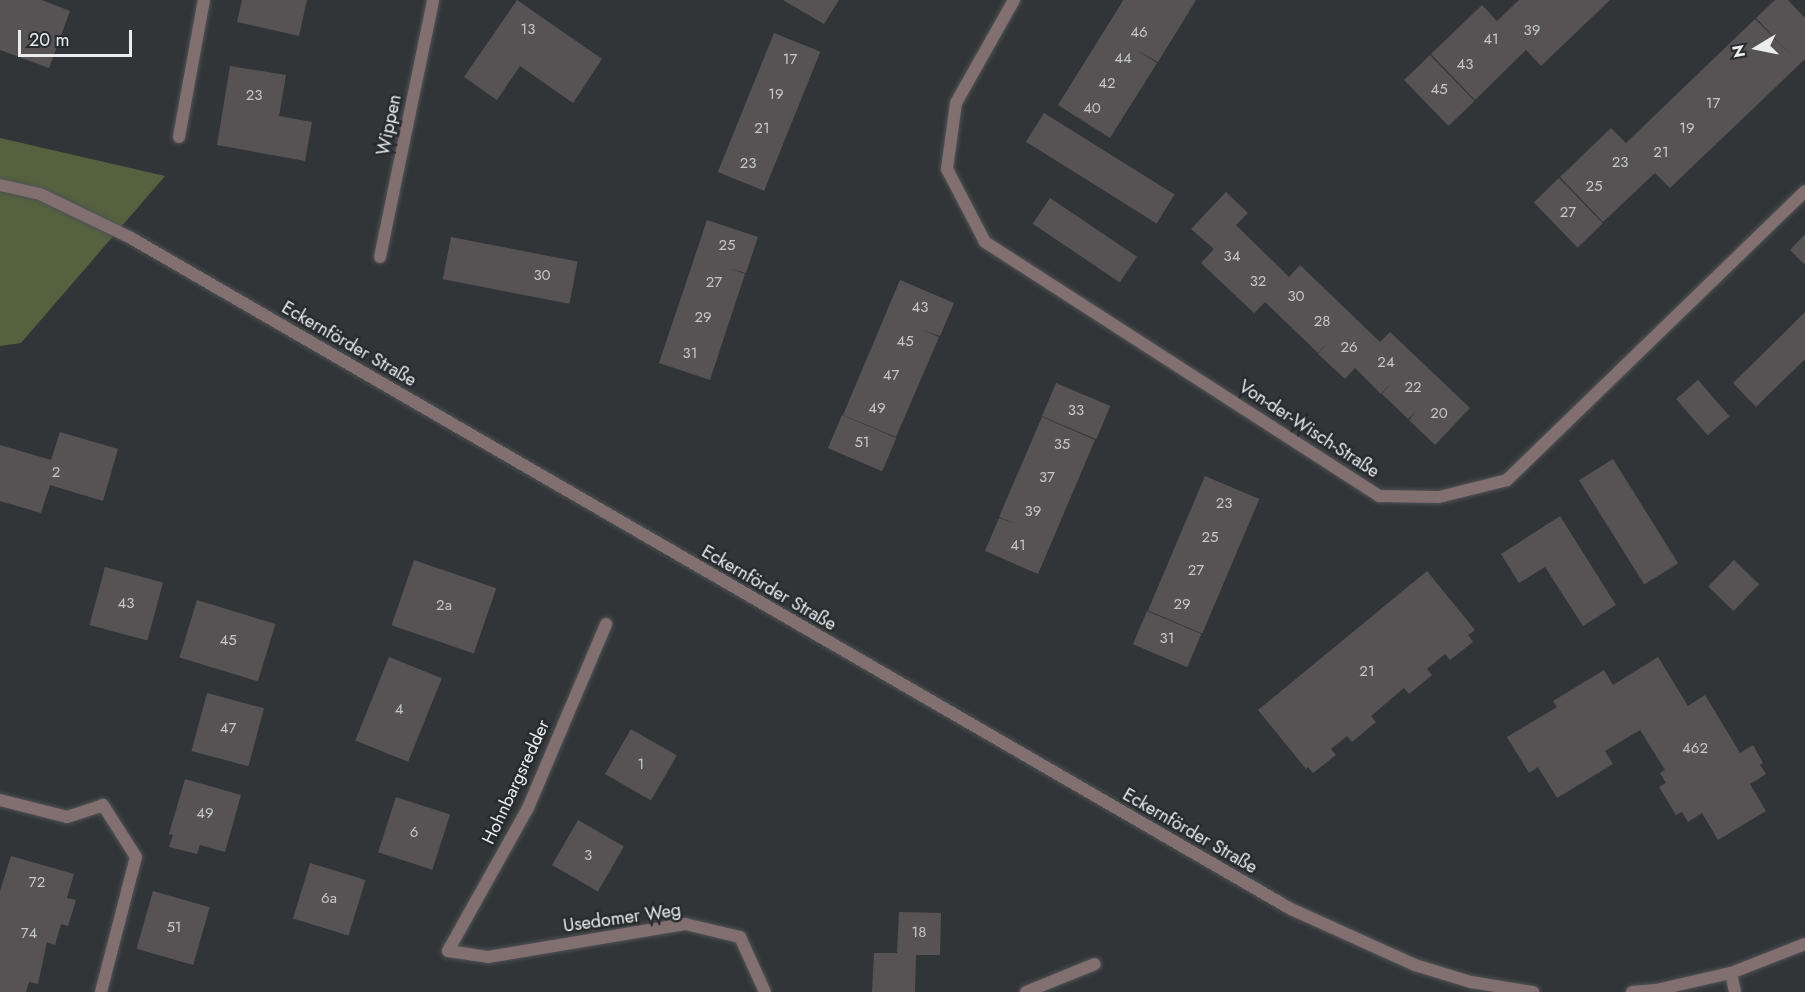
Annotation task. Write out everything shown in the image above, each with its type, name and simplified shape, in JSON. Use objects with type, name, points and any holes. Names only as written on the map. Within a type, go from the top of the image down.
[{"type":"street","points":[[179,137],[204,0]]},
{"type":"street","name":"Wippen","points":[[380,257],[433,0]]},
{"type":"street","name":"Von-der-Wisch-Straße","points":[[1014,0],[956,103],[947,169],[985,242],[1379,496],[1439,497],[1507,480],[1805,191]]},
{"type":"street","name":"Eckernförder Straße","points":[[0,185],[40,194],[131,238],[1291,909],[1415,965],[1471,982],[1533,992]]},
{"type":"street","name":"Hohnbargsredder","points":[[448,951],[528,808],[606,624]]},
{"type":"street","points":[[0,800],[67,817],[103,805],[136,857],[101,992]]},
{"type":"street","name":"Usedomer Weg","points":[[448,951],[488,957],[685,924],[740,937],[765,992]]},
{"type":"street","points":[[1632,992],[1656,990],[1731,973],[1805,944]]},
{"type":"street","points":[[1026,992],[1095,964]]},
{"type":"street","points":[[1731,973],[1735,992]]},
{"type":"green space","points":[[0,138],[165,176],[21,343],[0,346]]},
{"type":"building","points":[[0,0],[42,0],[70,11],[49,68],[0,50]]},
{"type":"building","points":[[242,0],[307,0],[299,36],[237,22]]},
{"type":"building","points":[[517,0],[602,59],[573,103],[520,66],[497,100],[464,77]]},
{"type":"building","points":[[783,0],[839,0],[824,24]]},
{"type":"building","points":[[1123,0],[1196,0],[1158,62],[1138,51],[1157,63],[1110,138],[1058,105]]},
{"type":"building","points":[[1519,0],[1610,0],[1541,66],[1526,50],[1475,100],[1431,54],[1482,5],[1497,21]]},
{"type":"building","points":[[1775,0],[1788,0],[1805,18],[1805,59],[1670,188],[1655,173],[1603,222],[1560,177],[1611,128],[1626,143],[1755,19],[1790,54],[1756,18]]},
{"type":"building","points":[[774,33],[820,52],[764,191],[718,172]]},
{"type":"building","points":[[1430,55],[1474,101],[1449,126],[1404,80]]},
{"type":"building","points":[[230,66],[286,75],[279,116],[312,122],[305,161],[217,145]]},
{"type":"building","points":[[1044,113],[1175,195],[1157,223],[1026,142]]},
{"type":"building","points":[[1559,178],[1603,223],[1578,248],[1534,202]]},
{"type":"building","points":[[1226,192],[1248,213],[1236,225],[1289,277],[1300,265],[1380,342],[1390,332],[1470,408],[1435,445],[1409,420],[1416,411],[1408,419],[1382,394],[1394,380],[1381,394],[1355,368],[1345,379],[1318,354],[1330,340],[1318,353],[1265,302],[1254,313],[1201,263],[1214,249],[1191,229]]},
{"type":"building","points":[[1050,198],[1137,257],[1120,282],[1033,224]]},
{"type":"building","points":[[707,220],[758,237],[746,273],[731,269],[745,274],[710,380],[659,363]]},
{"type":"building","points":[[1805,234],[1805,265],[1790,250]]},
{"type":"building","points":[[451,237],[578,262],[569,304],[443,279]]},
{"type":"building","points":[[900,280],[954,303],[940,336],[922,330],[939,337],[896,437],[843,415]]},
{"type":"building","points":[[1805,312],[1805,359],[1756,407],[1733,383]]},
{"type":"building","points":[[1698,380],[1729,416],[1708,435],[1676,399]]},
{"type":"building","points":[[1056,383],[1110,406],[1096,439],[1042,416]]},
{"type":"building","points":[[842,415],[896,438],[882,471],[828,448]]},
{"type":"building","points":[[1042,417],[1095,440],[1038,574],[985,551],[999,518],[1016,524],[999,517]]},
{"type":"building","points":[[60,432],[118,449],[103,501],[50,485],[41,513],[0,501],[0,445],[51,460]]},
{"type":"building","points":[[1613,459],[1678,563],[1644,585],[1579,480]]},
{"type":"building","points":[[1205,476],[1259,499],[1202,633],[1148,610]]},
{"type":"building","points":[[1560,516],[1616,605],[1583,626],[1545,567],[1519,583],[1501,554]]},
{"type":"building","points":[[414,560],[496,588],[474,654],[392,625]]},
{"type":"building","points":[[1734,560],[1759,584],[1733,611],[1708,587]]},
{"type":"building","points":[[105,567],[163,583],[147,640],[89,625]]},
{"type":"building","points":[[1427,571],[1475,630],[1468,635],[1473,642],[1450,660],[1445,654],[1427,669],[1432,675],[1409,694],[1404,688],[1371,716],[1376,722],[1352,742],[1347,736],[1331,749],[1336,755],[1313,773],[1308,767],[1306,769],[1258,710]]},
{"type":"building","points":[[197,600],[275,624],[258,681],[179,657]]},
{"type":"building","points":[[1147,611],[1201,634],[1187,667],[1133,644]]},
{"type":"building","points":[[389,657],[442,678],[408,762],[355,740]]},
{"type":"building","points":[[1658,657],[1688,706],[1705,695],[1740,753],[1753,745],[1763,763],[1760,765],[1766,774],[1750,784],[1766,811],[1718,840],[1702,813],[1688,822],[1682,812],[1676,815],[1659,787],[1666,783],[1660,773],[1665,770],[1640,730],[1605,751],[1613,764],[1557,798],[1538,767],[1529,773],[1507,737],[1557,707],[1553,701],[1604,670],[1613,685]]},
{"type":"building","points":[[207,693],[264,708],[248,766],[191,751]]},
{"type":"building","points":[[631,729],[677,756],[651,801],[605,774]]},
{"type":"building","points":[[185,779],[241,795],[225,852],[200,845],[197,854],[169,847],[173,835],[169,834]]},
{"type":"building","points":[[396,797],[450,815],[432,870],[378,852]]},
{"type":"building","points":[[578,820],[624,846],[598,892],[552,865]]},
{"type":"building","points":[[11,856],[74,874],[67,898],[76,900],[68,926],[61,924],[55,945],[47,942],[38,984],[29,982],[26,992],[0,992],[0,891]]},
{"type":"building","points":[[310,863],[365,880],[349,935],[293,918]]},
{"type":"building","points":[[153,891],[210,907],[193,965],[136,949]]},
{"type":"building","points":[[899,912],[941,913],[940,955],[916,955],[915,992],[872,992],[874,953],[897,953]]}]
